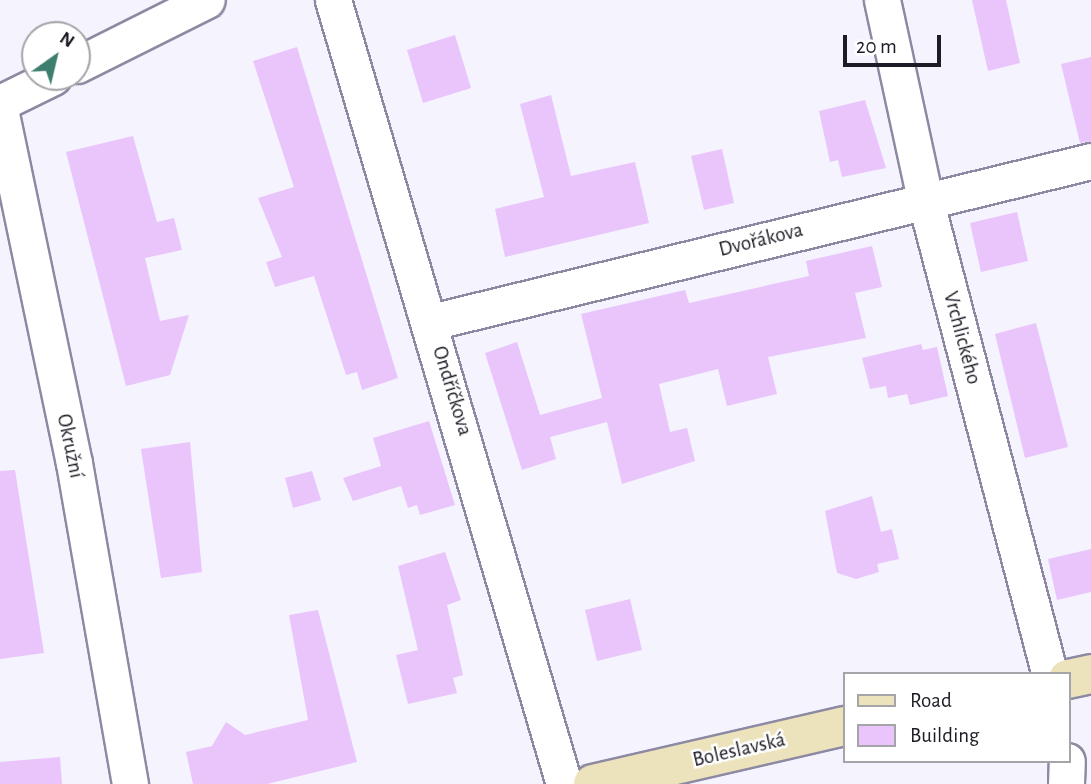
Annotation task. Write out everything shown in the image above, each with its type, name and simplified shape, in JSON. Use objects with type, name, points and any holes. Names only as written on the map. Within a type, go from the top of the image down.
[{"type":"main road","points":[[1070,679],[1091,674]]},
{"type":"main road","name":"Boleslavská","points":[[593,784],[842,726]]},
{"type":"street","points":[[91,58],[206,0]]},
{"type":"street","name":"Ondříčkova","points":[[333,0],[431,322],[564,784]]},
{"type":"street","name":"Vrchlického","points":[[882,0],[925,199],[1049,672]]},
{"type":"street","points":[[0,103],[24,91]]},
{"type":"street","name":"Okružní","points":[[0,109],[74,463],[130,784]]},
{"type":"street","name":"Dvořákova","points":[[431,322],[925,199],[1091,161]]},
{"type":"street","points":[[1066,784],[1067,763]]},
{"type":"building","points":[[972,0],[1006,0],[1020,63],[988,71]]},
{"type":"building","points":[[455,35],[471,88],[423,103],[407,50]]},
{"type":"building","points":[[297,47],[398,378],[362,390],[357,372],[346,375],[314,276],[275,287],[266,262],[282,257],[258,198],[294,187],[253,61]]},
{"type":"building","points":[[1091,57],[1091,141],[1080,143],[1061,64]]},
{"type":"building","points":[[551,95],[571,176],[635,162],[649,223],[505,257],[495,209],[544,197],[520,104]]},
{"type":"building","points":[[865,100],[886,168],[842,177],[838,160],[830,162],[819,111]]},
{"type":"building","points":[[133,136],[157,222],[174,218],[182,250],[145,258],[160,321],[189,315],[170,375],[126,386],[66,152]]},
{"type":"building","points":[[722,149],[734,203],[704,210],[691,156]]},
{"type":"building","points":[[1017,212],[1028,261],[981,272],[970,223]]},
{"type":"building","points":[[872,246],[882,287],[855,293],[866,338],[768,357],[777,394],[727,406],[718,369],[659,384],[670,432],[687,428],[695,461],[622,484],[607,422],[550,437],[556,459],[522,470],[485,353],[517,342],[540,415],[602,398],[581,314],[685,290],[689,303],[809,276],[806,261]]},
{"type":"building","points":[[1036,323],[1068,447],[1025,458],[995,334]]},
{"type":"building","points":[[921,344],[923,350],[937,347],[948,396],[910,405],[907,394],[888,398],[886,386],[870,389],[862,358]]},
{"type":"building","points":[[429,421],[455,505],[420,515],[417,505],[408,508],[401,486],[353,501],[343,478],[381,466],[373,438]]},
{"type":"building","points":[[190,442],[202,572],[161,578],[141,449]]},
{"type":"building","points":[[15,470],[44,653],[0,659],[0,471]]},
{"type":"building","points":[[312,471],[321,500],[293,508],[285,478]]},
{"type":"building","points":[[872,496],[881,532],[892,529],[899,559],[877,564],[879,572],[856,579],[837,573],[825,511]]},
{"type":"building","points":[[1091,549],[1091,592],[1057,600],[1048,559]]},
{"type":"building","points":[[445,552],[461,600],[447,605],[463,675],[453,678],[457,693],[408,704],[396,655],[418,650],[398,566]]},
{"type":"building","points":[[630,599],[642,650],[597,661],[585,610]]},
{"type":"building","points":[[318,610],[357,762],[267,784],[193,784],[186,752],[212,746],[226,722],[245,735],[308,720],[289,615]]},
{"type":"building","points":[[60,757],[62,784],[0,784],[0,762]]}]
